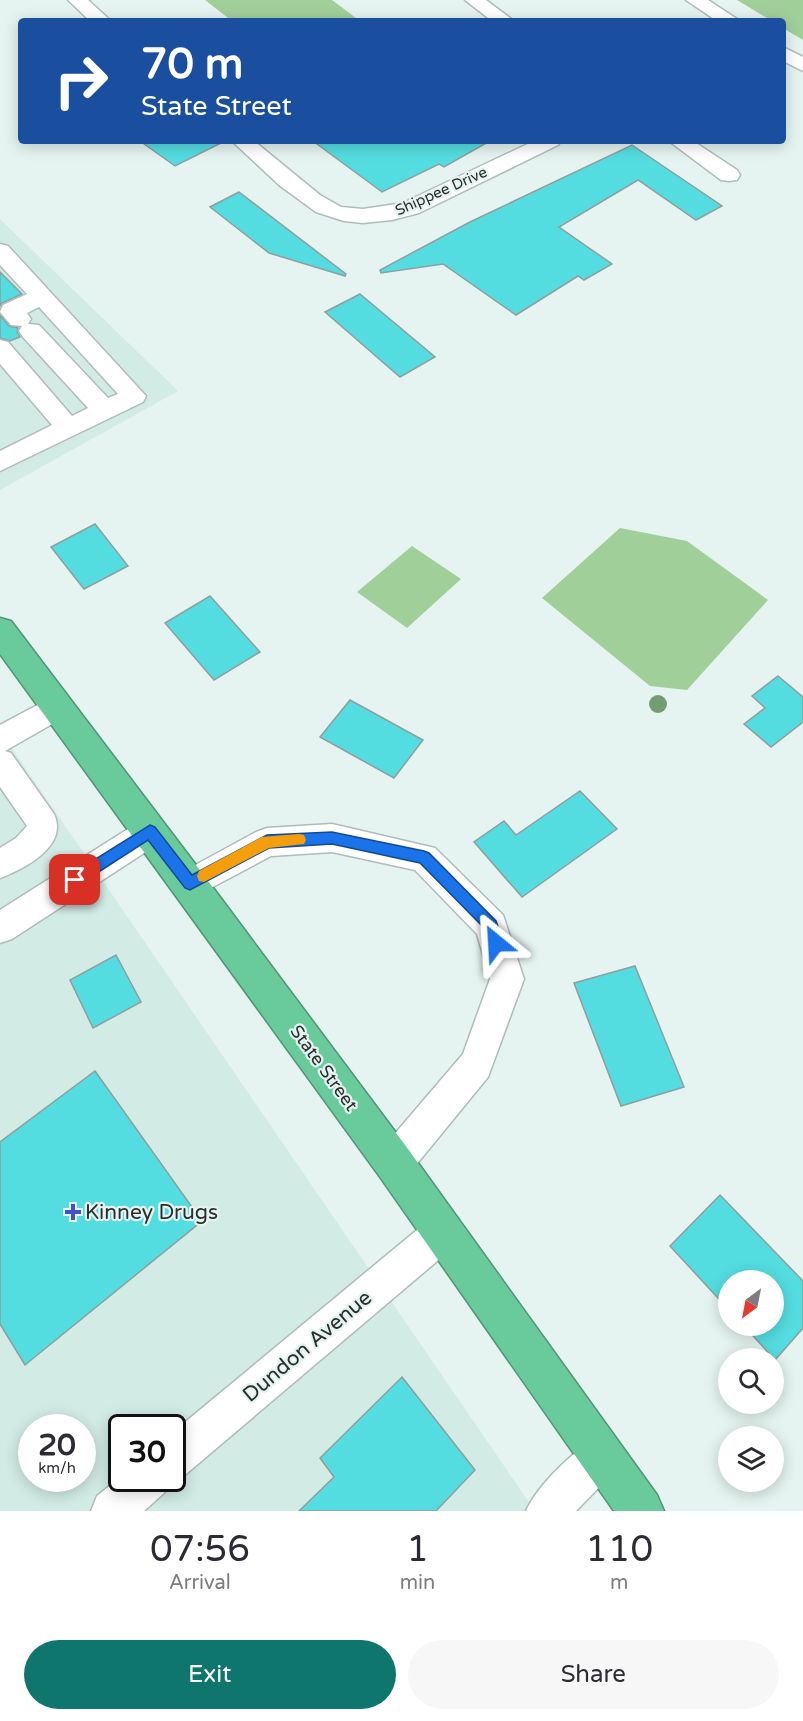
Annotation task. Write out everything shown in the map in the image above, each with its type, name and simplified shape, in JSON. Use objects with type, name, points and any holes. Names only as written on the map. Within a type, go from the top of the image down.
[{"type":"highway","name":"State Street","points":[[0,630],[190,884],[394,1163],[641,1511]]},
{"type":"street","points":[[77,0],[98,18]]},
{"type":"street","points":[[474,0],[500,18]]},
{"type":"street","points":[[695,0],[725,18]]},
{"type":"street","points":[[786,55],[803,65]]},
{"type":"street","name":"Shippee Drive","points":[[246,144],[317,203],[333,212],[358,217],[391,214],[411,208],[545,144]]},
{"type":"street","points":[[683,144],[729,175]]},
{"type":"street","points":[[0,251],[134,396],[0,462]]},
{"type":"street","points":[[41,297],[17,319],[104,410]]},
{"type":"street","points":[[0,348],[68,427]]},
{"type":"street","points":[[0,740],[57,706]]},
{"type":"street","points":[[0,762],[43,824],[43,833],[35,842],[0,864]]},
{"type":"street","points":[[0,928],[150,832]]},
{"type":"street","points":[[190,884],[267,842],[332,838],[424,858],[491,926],[507,979],[476,1065],[394,1163]]},
{"type":"street","name":"Dundon Avenue","points":[[186,1448],[442,1233]]},
{"type":"street","points":[[547,1511],[602,1456]]},
{"type":"street","points":[[112,1511],[135,1492]]},
{"type":"shaded area","points":[[0,219],[178,391],[0,490]]},
{"type":"shaded area","points":[[0,731],[535,1511],[0,1511]]},
{"type":"green space","points":[[205,0],[332,0],[356,18],[228,18]]},
{"type":"green space","points":[[737,0],[803,0],[803,40],[786,30],[786,18],[767,18]]},
{"type":"green space","points":[[620,528],[687,541],[768,600],[687,690],[650,686],[542,598]]},
{"type":"green space","points":[[412,546],[461,579],[407,628],[357,592]]},
{"type":"building","points":[[144,144],[219,144],[175,166]]},
{"type":"building","points":[[317,144],[485,144],[444,167],[439,164],[382,192]]},
{"type":"building","points":[[632,145],[722,206],[696,220],[638,180],[559,227],[612,264],[584,280],[578,276],[516,315],[443,264],[381,273],[380,270],[470,222]]},
{"type":"building","points":[[239,192],[346,274],[345,276],[269,253],[210,207]]},
{"type":"building","points":[[0,272],[22,294],[0,306]]},
{"type":"building","points":[[360,294],[435,357],[400,377],[325,312]]},
{"type":"building","points":[[0,315],[9,326],[18,328],[17,332],[20,337],[10,341],[0,338]]},
{"type":"building","points":[[95,524],[128,566],[84,589],[51,547]]},
{"type":"building","points":[[210,596],[260,652],[214,680],[165,623]]},
{"type":"building","points":[[778,676],[803,697],[803,722],[771,747],[744,724],[765,708],[752,696]]},
{"type":"building","points":[[350,700],[423,740],[394,778],[320,737]]},
{"type":"building","points":[[580,791],[617,829],[522,897],[474,842],[504,821],[516,835]]},
{"type":"building","points":[[116,955],[141,1002],[93,1028],[70,980]]},
{"type":"building","points":[[635,966],[684,1087],[621,1106],[574,983]]},
{"type":"building","points":[[95,1071],[202,1221],[25,1365],[0,1324],[0,1142]]},
{"type":"building","points":[[720,1195],[803,1281],[803,1328],[784,1350],[764,1348],[753,1336],[784,1336],[784,1270],[718,1270],[718,1298],[670,1246]]},
{"type":"building","points":[[402,1377],[475,1470],[436,1511],[299,1511],[334,1477],[320,1458]]},
{"type":"slow traffic","points":[[204,876],[267,842],[299,840]]},
{"type":"place","name":"Kinney Drugs","points":[[73,1212]]},
{"type":"route","points":[[75,880],[150,832],[190,884],[267,842],[332,838],[424,858],[491,926],[496,943]]}]
